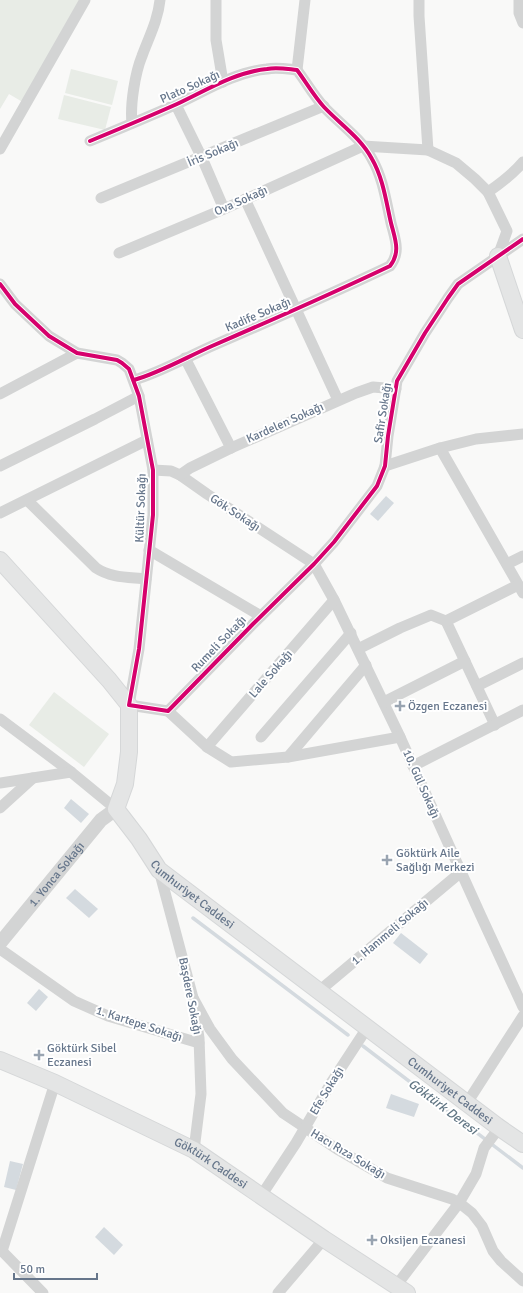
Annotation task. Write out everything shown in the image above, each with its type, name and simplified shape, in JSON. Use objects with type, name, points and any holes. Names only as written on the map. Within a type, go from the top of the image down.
[{"type":"main road","points":[[498,256],[523,330]]},
{"type":"main road","points":[[0,560],[109,680],[129,705],[129,752],[125,784],[116,809]]},
{"type":"main road","name":"Cumhuriyet Caddesi","points":[[116,809],[139,839],[159,870],[467,1103],[495,1132],[523,1144]]},
{"type":"main road","name":"Göktürk Caddesi","points":[[0,1060],[55,1083],[194,1150],[324,1239],[402,1290]]},
{"type":"street","points":[[0,149],[84,0]]},
{"type":"street","points":[[132,123],[132,107],[139,64],[159,12],[160,0]]},
{"type":"street","points":[[216,0],[216,40],[223,82]]},
{"type":"street","points":[[305,0],[297,70],[324,106],[363,146],[428,150],[456,163],[475,179],[488,192],[507,231],[498,256]]},
{"type":"street","points":[[419,0],[418,16],[428,150]]},
{"type":"street","points":[[519,0],[519,12],[523,23]]},
{"type":"street","name":"Plato Sokağı","points":[[90,141],[223,82],[255,71],[267,68],[297,70]]},
{"type":"street","points":[[176,104],[224,209]]},
{"type":"street","name":"İris Sokağı","points":[[101,198],[202,158],[324,106]]},
{"type":"street","name":"Ova Sokağı","points":[[119,253],[224,209],[363,146]]},
{"type":"street","name":"Kadife Sokağı","points":[[134,380],[296,310],[390,266],[395,260],[397,254],[381,178],[371,157],[363,146]]},
{"type":"street","points":[[488,192],[507,179],[523,162]]},
{"type":"street","points":[[245,199],[338,400]]},
{"type":"street","name":"Safir Sokağı","points":[[314,564],[334,542],[378,486],[385,466],[388,436],[398,381],[425,333],[458,284],[523,239]]},
{"type":"street","points":[[0,284],[15,304],[49,336],[77,353]]},
{"type":"street","points":[[0,394],[77,353]]},
{"type":"street","name":"Kültür Sokağı","points":[[77,353],[117,360],[129,369],[139,396],[153,470],[153,515],[139,649],[129,705]]},
{"type":"street","points":[[185,358],[231,448]]},
{"type":"street","name":"Kardelen Sokağı","points":[[180,475],[190,468],[231,448],[338,400],[373,387],[396,390]]},
{"type":"street","points":[[0,466],[139,396]]},
{"type":"street","points":[[385,466],[440,448],[476,439],[523,434]]},
{"type":"street","points":[[0,513],[147,440]]},
{"type":"street","points":[[358,649],[430,615],[446,621],[521,589],[440,448]]},
{"type":"street","name":"Gök Sokağı","points":[[153,470],[171,472],[180,475],[314,564]]},
{"type":"street","points":[[27,500],[96,568],[102,572],[110,575],[146,579]]},
{"type":"street","points":[[149,550],[261,616]]},
{"type":"street","points":[[507,564],[523,556]]},
{"type":"street","name":"10. Gül Sokağı","points":[[314,564],[351,633],[384,702],[523,1007]]},
{"type":"street","name":"Rumeli Sokağı","points":[[168,710],[314,564]]},
{"type":"street","name":"Lale Sokağı","points":[[207,748],[334,600]]},
{"type":"street","points":[[446,621],[495,725]]},
{"type":"street","points":[[261,737],[351,633]]},
{"type":"street","points":[[384,702],[465,661]]},
{"type":"street","points":[[477,686],[523,663]]},
{"type":"street","points":[[288,757],[366,665]]},
{"type":"street","points":[[129,705],[168,710],[207,748],[231,762],[288,757],[400,737]]},
{"type":"street","points":[[413,766],[523,710]]},
{"type":"street","points":[[0,719],[71,772],[116,809]]},
{"type":"street","points":[[0,783],[71,772]]},
{"type":"street","points":[[0,808],[33,778]]},
{"type":"street","name":"1. Yonca Sokağı","points":[[0,944],[101,820],[116,809]]},
{"type":"street","name":"Başdere Sokağı","points":[[159,870],[193,998],[199,1043],[200,1094],[194,1150]]},
{"type":"street","name":"1. Hanımeli Sokağı","points":[[319,992],[461,872]]},
{"type":"street","name":"1. Kartepe Sokağı","points":[[0,949],[74,1001],[108,1016],[199,1043]]},
{"type":"street","name":"Hacı Rıza Sokağı","points":[[193,998],[210,1029],[232,1060],[283,1113],[336,1149],[387,1178],[452,1199],[459,1203],[472,1214],[482,1226],[493,1251],[501,1261],[523,1281]]},
{"type":"street","points":[[467,1103],[523,1016]]},
{"type":"street","name":"Efe Sokağı","points":[[261,1196],[367,1028]]},
{"type":"street","points":[[43,1293],[1,1252],[55,1083]]},
{"type":"street","points":[[402,1290],[459,1203],[476,1174],[484,1148],[495,1132]]},
{"type":"street","points":[[278,1293],[324,1239]]},
{"type":"shaded area","points":[[0,0],[88,0],[26,104],[9,94],[0,109]]},
{"type":"shaded area","points":[[71,69],[118,81],[112,105],[65,93]]},
{"type":"shaded area","points":[[64,95],[111,107],[105,130],[58,119]]},
{"type":"shaded area","points":[[386,496],[394,503],[378,521],[370,514]]},
{"type":"shaded area","points":[[54,692],[109,734],[84,767],[29,725]]},
{"type":"shaded area","points":[[71,799],[89,814],[81,823],[64,808]]},
{"type":"shaded area","points":[[75,889],[98,909],[89,918],[66,898]]},
{"type":"shaded area","points":[[401,933],[428,954],[420,964],[393,943]]},
{"type":"shaded area","points":[[39,989],[48,997],[36,1011],[27,1003]]},
{"type":"shaded area","points":[[391,1094],[419,1104],[414,1117],[386,1108]]},
{"type":"shaded area","points":[[10,1161],[23,1164],[16,1190],[4,1187]]},
{"type":"shaded area","points":[[104,1227],[123,1245],[114,1255],[95,1237]]},
{"type":"waterway","name":"Göktürk Deresi","points":[[193,918],[348,1035]]},
{"type":"waterway","name":"Göktürk Deresi","points":[[363,1046],[523,1168]]},
{"type":"cycle path","points":[[90,141],[243,74],[271,68],[297,70],[320,103],[362,144],[376,166],[382,182],[396,245],[395,256],[390,266],[163,369],[134,380]]},
{"type":"cycle path","points":[[0,284],[15,304],[49,336],[77,353],[117,360],[129,369],[139,396],[153,470],[153,515],[139,649],[129,705],[168,711],[314,564],[334,542],[377,486],[385,466],[388,436],[397,381],[425,333],[458,284],[523,239]]},
{"type":"place","name":"Özgen Eczanesi","points":[[400,706]]},
{"type":"place","name":"Göktürk Aile Sağlığı Merkezi","points":[[387,860]]},
{"type":"place","name":"Göktürk Sibel Eczanesi","points":[[39,1055]]},
{"type":"place","name":"Oksijen Eczanesi","points":[[372,1240]]}]
